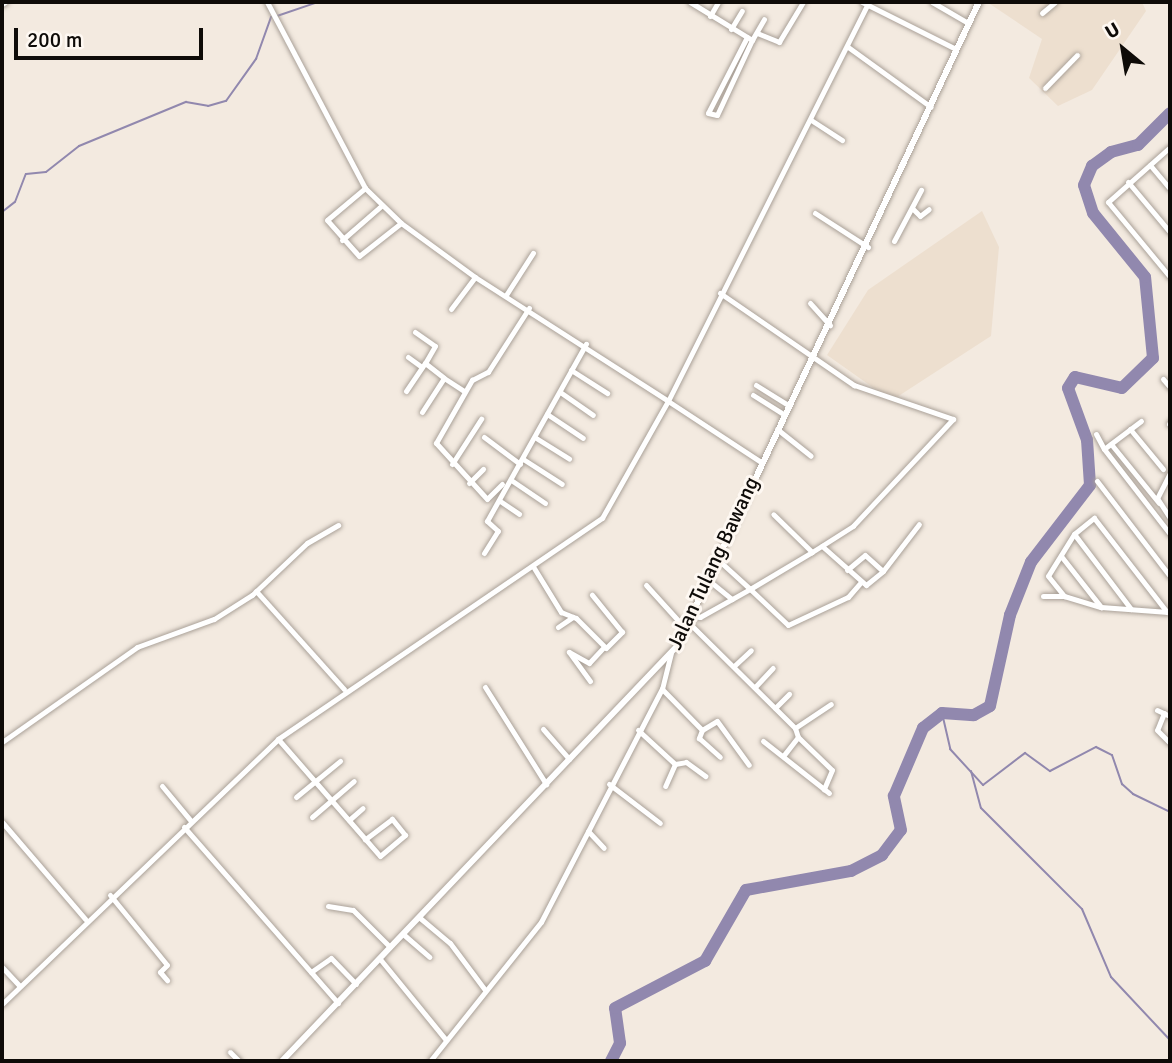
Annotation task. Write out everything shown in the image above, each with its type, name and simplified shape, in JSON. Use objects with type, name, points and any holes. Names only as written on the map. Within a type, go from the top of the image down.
[{"type":"street","points":[[267,2],[274,21],[326,103],[365,188],[381,206],[475,277],[586,344],[761,462]]},
{"type":"street","points":[[690,2],[749,39]]},
{"type":"street","points":[[710,16],[718,2]]},
{"type":"street","points":[[757,33],[779,42],[803,2]]},
{"type":"street","points":[[932,2],[968,23]]},
{"type":"street","name":"Jalan Tulang Bawang","points":[[282,1061],[671,653],[788,405],[868,247],[979,2]]},
{"type":"street","points":[[1042,13],[1055,2]]},
{"type":"street","points":[[2,1004],[85,919],[278,739],[344,689],[534,568],[611,509],[848,47],[866,3],[956,50]]},
{"type":"street","points":[[731,29],[742,11]]},
{"type":"street","points":[[749,39],[717,115],[708,113],[749,39],[757,33],[764,19]]},
{"type":"street","points":[[848,47],[931,107]]},
{"type":"street","points":[[1045,88],[1077,55]]},
{"type":"street","points":[[811,120],[842,140]]},
{"type":"street","points":[[1170,147],[1128,182],[1110,206],[1170,277]]},
{"type":"street","points":[[1150,165],[1170,189]]},
{"type":"street","points":[[1128,182],[1170,232]]},
{"type":"street","points":[[365,188],[327,220],[342,240],[359,256],[401,223]]},
{"type":"street","points":[[894,241],[921,190]]},
{"type":"street","points":[[342,240],[381,206]]},
{"type":"street","points":[[912,208],[920,216],[929,209]]},
{"type":"street","points":[[815,213],[868,247]]},
{"type":"street","points":[[506,295],[533,253]]},
{"type":"street","points":[[452,309],[475,277]]},
{"type":"street","points":[[687,622],[750,589],[822,546],[905,476],[953,419],[884,400],[812,359],[720,293]]},
{"type":"street","points":[[810,303],[830,325]]},
{"type":"street","points":[[502,484],[487,499],[469,483],[436,443],[464,391],[474,377],[488,372],[529,308]]},
{"type":"street","points":[[406,391],[435,346],[415,331]]},
{"type":"street","points":[[484,553],[498,531],[487,521],[536,438],[586,344]]},
{"type":"street","points":[[408,357],[464,391]]},
{"type":"street","points":[[571,370],[607,393]]},
{"type":"street","points":[[422,412],[444,378]]},
{"type":"street","points":[[1163,379],[1170,387]]},
{"type":"street","points":[[757,385],[788,405]]},
{"type":"street","points":[[559,392],[593,415]]},
{"type":"street","points":[[753,395],[784,414]]},
{"type":"street","points":[[547,414],[583,438]]},
{"type":"street","points":[[452,464],[481,419]]},
{"type":"street","points":[[1104,449],[1141,421]]},
{"type":"street","points":[[777,429],[811,456]]},
{"type":"street","points":[[1130,429],[1163,469]]},
{"type":"street","points":[[1096,435],[1170,534]]},
{"type":"street","points":[[484,437],[562,484]]},
{"type":"street","points":[[536,438],[569,459]]},
{"type":"street","points":[[1111,444],[1170,518]]},
{"type":"street","points":[[469,483],[483,468]]},
{"type":"street","points":[[1159,503],[1157,492],[1170,473]]},
{"type":"street","points":[[511,480],[545,503]]},
{"type":"street","points":[[1097,481],[1170,576]]},
{"type":"street","points":[[500,501],[519,514]]},
{"type":"street","points":[[773,514],[812,552]]},
{"type":"street","points":[[1064,596],[1048,576],[1074,534],[1094,518],[1169,612]]},
{"type":"street","points":[[822,546],[861,582],[869,585],[919,524]]},
{"type":"street","points":[[2,742],[137,647],[214,619],[256,591],[307,543],[338,526]]},
{"type":"street","points":[[1074,534],[1131,609]]},
{"type":"street","points":[[847,570],[865,555],[883,570]]},
{"type":"street","points":[[1061,556],[1101,607]]},
{"type":"street","points":[[715,557],[788,625],[848,597],[861,582]]},
{"type":"street","points":[[534,568],[561,612],[573,617],[604,647]]},
{"type":"street","points":[[706,578],[732,599]]},
{"type":"street","points":[[646,585],[734,666],[795,728],[798,737],[832,770],[826,791],[763,741]]},
{"type":"street","points":[[256,591],[344,689]]},
{"type":"street","points":[[583,670],[622,632],[592,595]]},
{"type":"street","points":[[1042,596],[1064,596],[1101,607],[1169,612]]},
{"type":"street","points":[[558,627],[573,617]]},
{"type":"street","points":[[589,663],[572,649],[590,681]]},
{"type":"street","points":[[734,666],[751,650]]},
{"type":"street","points":[[430,1061],[541,922],[609,784],[662,689],[671,653]]},
{"type":"street","points":[[755,687],[773,668]]},
{"type":"street","points":[[485,687],[546,785]]},
{"type":"street","points":[[662,689],[702,730]]},
{"type":"street","points":[[775,708],[789,694]]},
{"type":"street","points":[[795,728],[831,704]]},
{"type":"street","points":[[1164,713],[1157,730],[1170,743]]},
{"type":"street","points":[[720,757],[699,740],[702,730],[717,721],[749,765]]},
{"type":"street","points":[[543,729],[569,759]]},
{"type":"street","points":[[638,730],[675,764]]},
{"type":"street","points":[[782,756],[798,737]]},
{"type":"street","points":[[278,739],[382,857]]},
{"type":"street","points":[[296,797],[340,761]]},
{"type":"street","points":[[675,764],[686,762],[705,776]]},
{"type":"street","points":[[665,786],[675,764]]},
{"type":"street","points":[[312,817],[354,781]]},
{"type":"street","points":[[609,784],[660,823]]},
{"type":"street","points":[[162,786],[191,821]]},
{"type":"street","points":[[349,820],[363,808]]},
{"type":"street","points":[[365,839],[396,821],[405,836],[375,862]]},
{"type":"street","points":[[2,822],[85,919]]},
{"type":"street","points":[[184,827],[338,1003]]},
{"type":"street","points":[[588,831],[604,848]]},
{"type":"street","points":[[110,895],[167,965],[160,972],[167,980]]},
{"type":"street","points":[[328,906],[353,910],[390,947]]},
{"type":"street","points":[[420,918],[450,943],[485,990]]},
{"type":"street","points":[[403,934],[429,957]]},
{"type":"street","points":[[311,972],[331,958],[356,984]]},
{"type":"street","points":[[380,959],[446,1040]]},
{"type":"street","points":[[2,967],[20,986]]},
{"type":"street","points":[[230,1052],[239,1061]]},
{"type":"shaded area","points":[[987,2],[1142,2],[1146,11],[1092,90],[1058,106],[1029,78],[1042,39]]},
{"type":"shaded area","points":[[982,211],[999,247],[991,336],[897,397],[885,396],[827,355],[868,290]]},
{"type":"waterway","points":[[277,16],[318,2]]},
{"type":"waterway","points":[[2,212],[15,202],[26,174],[46,172],[79,146],[186,102],[208,106],[226,101],[256,59],[271,17]]},
{"type":"waterway","points":[[611,1061],[620,1043],[615,1008],[705,961],[746,890],[851,871],[882,855],[901,830],[894,796],[923,728],[942,713],[974,715],[990,706],[1010,615],[1031,562],[1090,485],[1087,440],[1068,388],[1075,377],[1122,388],[1153,358],[1145,277],[1093,213],[1084,185],[1092,166],[1111,152],[1138,145],[1170,113]]},
{"type":"waterway","points":[[942,713],[950,749],[983,785],[1025,753],[1050,771],[1096,747],[1112,755],[1122,784],[1133,794],[1170,812]]},
{"type":"waterway","points":[[971,771],[981,808],[1082,909],[1111,977],[1170,1040]]}]
